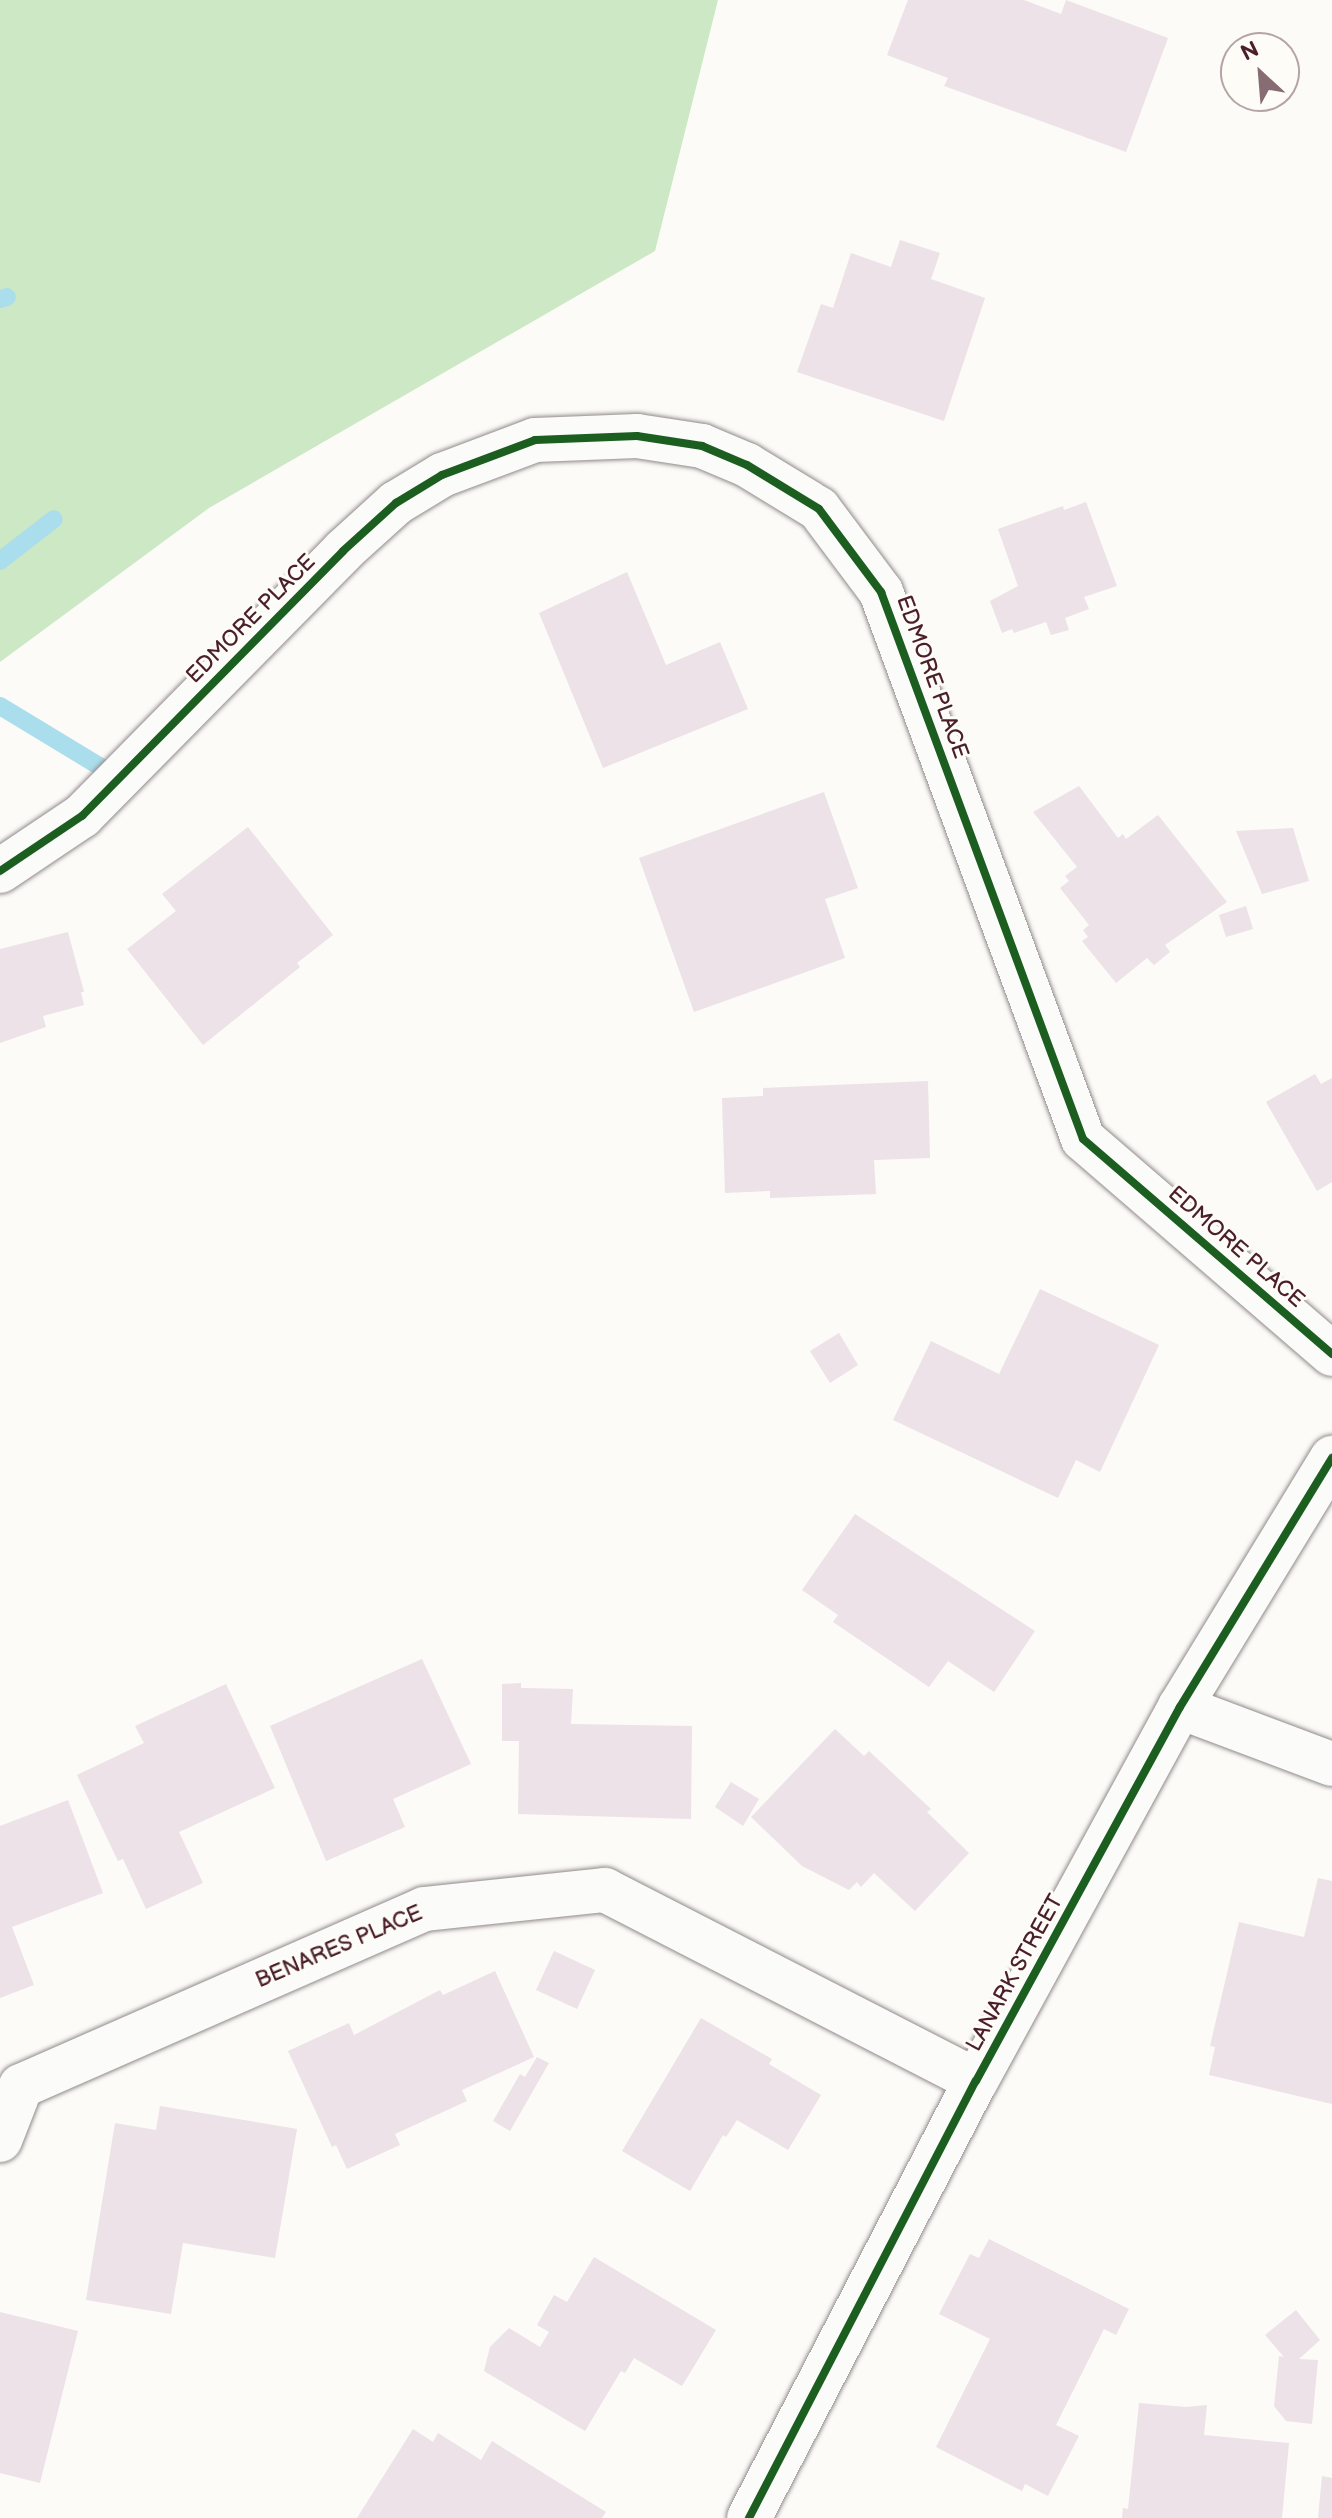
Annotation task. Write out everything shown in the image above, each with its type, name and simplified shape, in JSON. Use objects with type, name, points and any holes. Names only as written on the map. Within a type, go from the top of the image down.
[{"type":"street","name":"EDMORE PLACE","points":[[0,871],[82,816],[343,551],[396,503],[442,475],[535,440],[637,436],[702,446],[747,465],[819,509],[881,592],[1083,1139],[1332,1354]]},
{"type":"street","name":"LANARK STREET","points":[[749,2518],[976,2081],[1180,1707],[1332,1458]]},
{"type":"street","points":[[1180,1707],[1332,1764]]},
{"type":"street","name":"BENARES PLACE","points":[[0,2140],[21,2086],[424,1909],[605,1890],[976,2081]]},
{"type":"green space","points":[[0,0],[718,0],[655,251],[209,508],[0,662]]},
{"type":"building","points":[[908,0],[1024,0],[1061,14],[1066,0],[1168,38],[1126,152],[944,86],[948,78],[887,55]]},
{"type":"building","points":[[900,240],[940,253],[931,279],[985,298],[944,421],[797,372],[821,304],[833,308],[851,253],[891,267]]},
{"type":"building","points":[[1086,502],[1117,586],[1084,597],[1089,609],[1065,618],[1069,630],[1051,635],[1046,622],[1014,633],[1012,629],[1002,633],[990,601],[1018,586],[998,529],[1063,506],[1064,510]]},
{"type":"building","points":[[627,572],[666,665],[720,642],[748,709],[603,768],[539,613]]},
{"type":"building","points":[[1079,786],[1118,838],[1123,834],[1126,839],[1158,815],[1227,902],[1165,945],[1170,952],[1154,965],[1147,958],[1116,983],[1082,941],[1088,937],[1083,930],[1089,925],[1060,888],[1069,881],[1065,876],[1077,867],[1033,812]]},
{"type":"building","points":[[824,792],[858,888],[825,899],[845,958],[694,1012],[639,858]]},
{"type":"building","points":[[248,827],[333,935],[297,963],[300,967],[203,1045],[127,949],[176,911],[162,894]]},
{"type":"building","points":[[1293,828],[1309,881],[1262,894],[1236,831]]},
{"type":"building","points":[[1246,906],[1253,929],[1226,937],[1219,915]]},
{"type":"building","points":[[68,932],[84,992],[81,992],[84,1005],[43,1016],[46,1027],[0,1043],[0,949]]},
{"type":"building","points":[[1315,1074],[1321,1084],[1332,1078],[1332,1182],[1317,1191],[1266,1102]]},
{"type":"building","points":[[928,1081],[930,1158],[874,1160],[876,1194],[770,1198],[770,1191],[725,1193],[722,1098],[763,1096],[763,1088]]},
{"type":"building","points":[[1040,1289],[1159,1345],[1100,1472],[1076,1460],[1058,1498],[893,1420],[931,1341],[999,1374]]},
{"type":"building","points":[[839,1333],[858,1365],[830,1383],[810,1351]]},
{"type":"building","points":[[855,1514],[1035,1631],[994,1692],[948,1661],[929,1687],[833,1622],[838,1615],[802,1590]]},
{"type":"building","points":[[422,1659],[471,1764],[393,1799],[405,1827],[326,1861],[270,1726]]},
{"type":"building","points":[[521,1683],[521,1688],[573,1689],[571,1724],[692,1726],[691,1819],[518,1814],[519,1741],[502,1741],[502,1684]]},
{"type":"building","points":[[226,1684],[275,1788],[179,1832],[203,1883],[146,1909],[123,1859],[118,1861],[77,1775],[144,1743],[135,1726]]},
{"type":"building","points":[[835,1729],[864,1756],[869,1751],[931,1809],[927,1812],[969,1853],[915,1911],[874,1873],[861,1887],[857,1882],[849,1890],[802,1866],[751,1817]]},
{"type":"building","points":[[731,1782],[759,1799],[743,1826],[715,1807]]},
{"type":"building","points":[[68,1800],[103,1893],[12,1927],[34,1985],[0,1998],[0,1826]]},
{"type":"building","points":[[1318,1878],[1332,1881],[1332,2104],[1209,2075],[1215,2047],[1210,2046],[1239,1922],[1304,1937]]},
{"type":"building","points":[[554,1951],[595,1970],[577,2009],[536,1990]]},
{"type":"building","points":[[495,1971],[534,2057],[462,2090],[467,2101],[395,2134],[400,2145],[347,2169],[336,2145],[332,2147],[288,2051],[349,2023],[354,2035],[440,1990],[443,1995]]},
{"type":"building","points":[[701,2018],[772,2059],[769,2064],[821,2095],[788,2150],[737,2120],[726,2137],[723,2135],[690,2191],[622,2151]]},
{"type":"building","points":[[537,2057],[549,2063],[510,2131],[493,2121],[520,2074],[525,2077]]},
{"type":"building","points":[[160,2106],[297,2129],[275,2258],[183,2243],[171,2314],[86,2300],[115,2123],[156,2130]]},
{"type":"building","points":[[989,2239],[1129,2309],[1116,2335],[1104,2329],[1056,2425],[1079,2436],[1048,2496],[1025,2484],[1022,2491],[936,2447],[990,2339],[939,2314],[970,2254],[979,2258]]},
{"type":"building","points":[[594,2257],[716,2330],[682,2386],[634,2358],[625,2373],[621,2371],[585,2431],[484,2371],[490,2347],[509,2328],[540,2347],[549,2332],[537,2325],[554,2295],[567,2302]]},
{"type":"building","points":[[1296,2310],[1320,2340],[1299,2359],[1318,2360],[1312,2424],[1286,2421],[1274,2406],[1279,2356],[1284,2357],[1265,2335]]},
{"type":"building","points":[[0,2312],[78,2331],[40,2483],[0,2473]]},
{"type":"building","points":[[1139,2403],[1186,2407],[1207,2405],[1204,2435],[1289,2443],[1282,2518],[1122,2518],[1123,2508],[1128,2509]]},
{"type":"building","points":[[413,2429],[433,2442],[438,2433],[481,2460],[492,2441],[606,2512],[602,2518],[357,2518]]},
{"type":"building","points":[[1322,2476],[1332,2478],[1332,2518],[1318,2518]]},
{"type":"waterway","points":[[0,299],[7,297]]},
{"type":"waterway","points":[[0,561],[54,519]]},
{"type":"waterway","points":[[0,706],[119,778]]},
{"type":"cycle path","points":[[0,871],[82,816],[343,551],[396,503],[442,475],[535,440],[637,436],[702,446],[747,465],[819,509],[881,592],[1083,1139],[1332,1354]]},
{"type":"cycle path","points":[[749,2518],[976,2081],[1180,1707],[1332,1458]]}]
